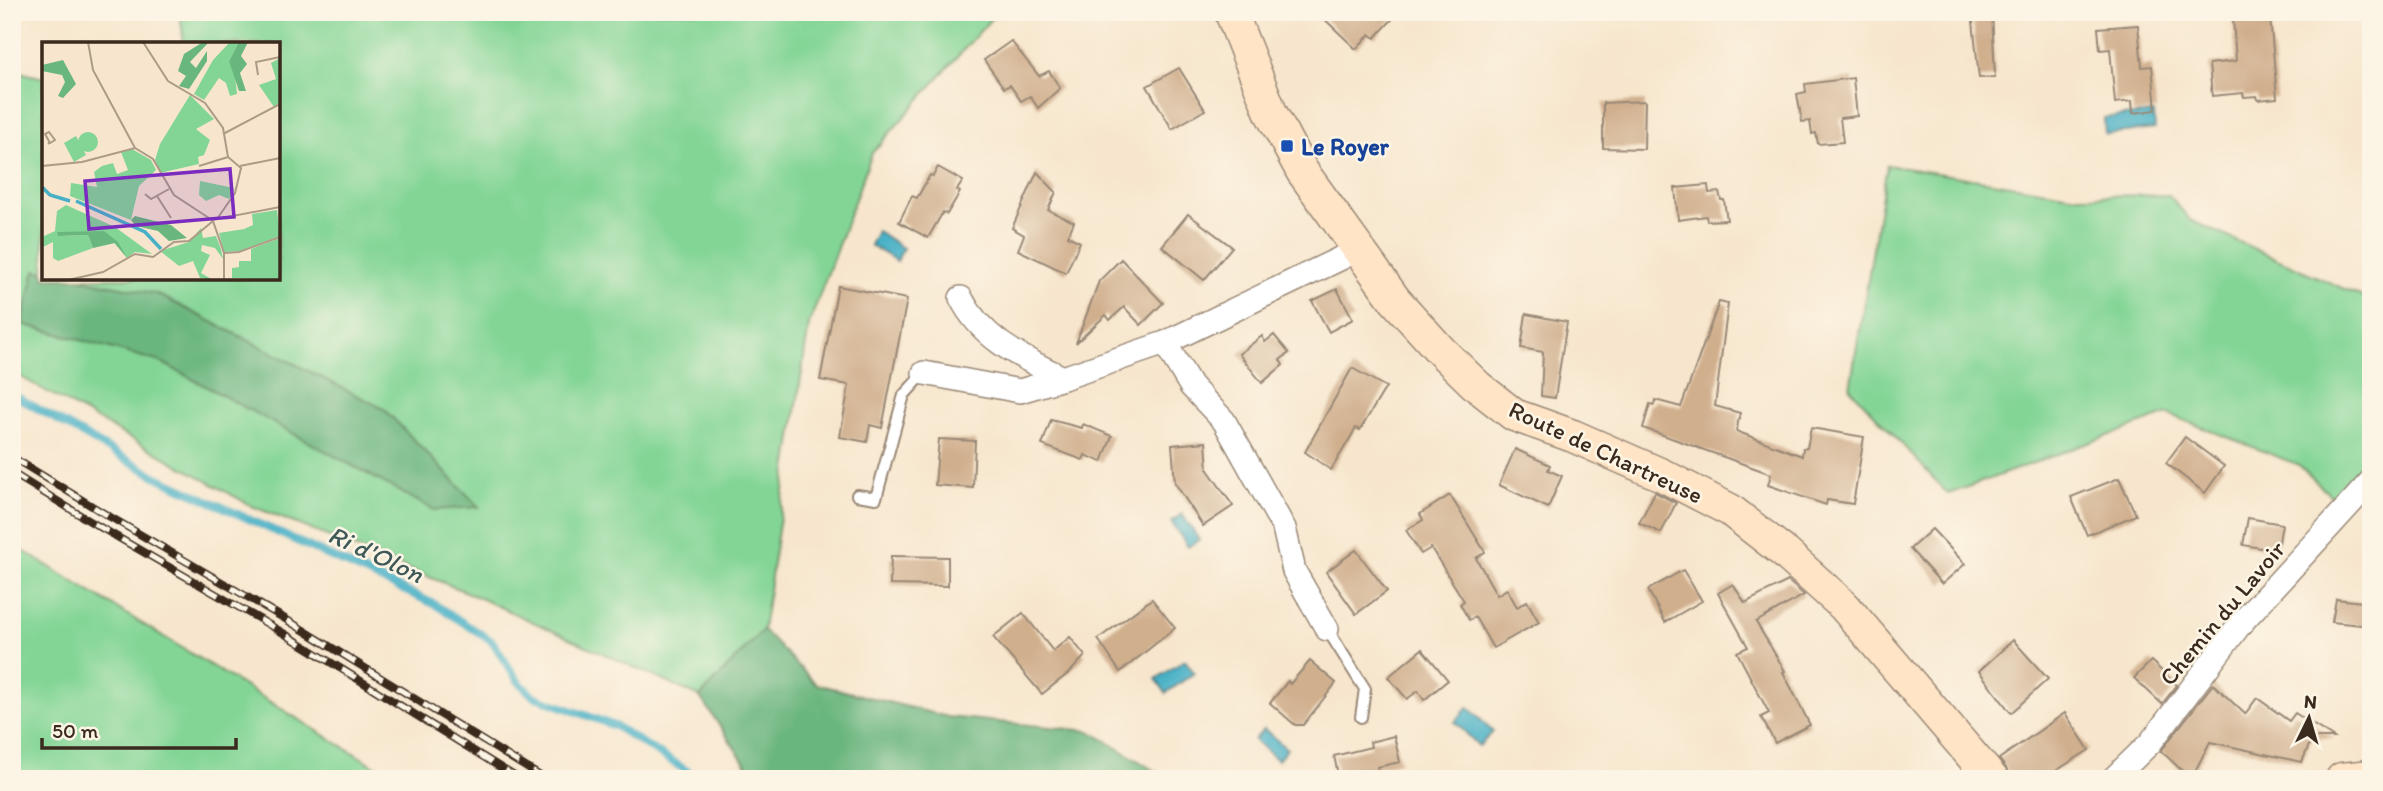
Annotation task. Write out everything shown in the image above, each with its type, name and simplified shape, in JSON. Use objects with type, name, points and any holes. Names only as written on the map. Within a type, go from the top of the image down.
[{"type":"main road","name":"Route de Chartreuse","points":[[1231,12],[1250,65],[1287,146],[1395,300],[1440,350],[1477,386],[1514,415],[1573,436],[1662,475],[1730,510],[1785,553],[1844,606],[1992,779]]},
{"type":"main road","points":[[2342,779],[2371,776]]},
{"type":"street","points":[[924,373],[1020,391],[1165,343],[1358,250]]},
{"type":"street","points":[[961,298],[975,322],[1009,351],[1063,378]]},
{"type":"street","points":[[1165,343],[1191,386],[1224,421],[1284,527],[1294,571],[1327,629]]},
{"type":"street","name":"Chemin du Lavoir","points":[[2113,779],[2150,743],[2242,622],[2290,573],[2339,514],[2371,481]]},
{"type":"lane","points":[[857,495],[876,498],[904,395],[924,373]]},
{"type":"lane","points":[[1327,629],[1365,689],[1361,717]]},
{"type":"green space","points":[[180,12],[997,12],[872,153],[809,324],[763,630],[700,697],[464,591],[252,506],[12,372],[12,70],[42,78],[42,280],[280,280],[280,42],[184,42]]},
{"type":"green space","points":[[1887,165],[2077,196],[2169,195],[2190,220],[2371,301],[2371,452],[2333,498],[2299,465],[2168,414],[1948,494],[1850,388]]},
{"type":"green space","points":[[35,270],[42,272],[42,280],[85,280],[157,294],[384,409],[479,507],[434,510],[161,362],[22,324]]},
{"type":"green space","points":[[12,544],[396,779],[12,779]]},
{"type":"green space","points":[[763,630],[816,684],[948,717],[1090,731],[1168,779],[756,779],[700,697]]},
{"type":"water","points":[[2154,113],[2155,129],[2105,134],[2104,118]]},
{"type":"water","points":[[877,231],[903,248],[897,261],[870,245]]},
{"type":"water","points":[[1182,514],[1199,540],[1188,547],[1171,522]]},
{"type":"water","points":[[1185,660],[1194,673],[1166,693],[1156,679]]},
{"type":"water","points":[[1468,707],[1493,732],[1479,746],[1455,722]]},
{"type":"water","points":[[1264,729],[1287,749],[1278,760],[1254,740]]},
{"type":"building","points":[[1317,12],[1399,12],[1375,38],[1370,34],[1356,49]]},
{"type":"building","points":[[1972,12],[1992,12],[1995,77],[1979,78]]},
{"type":"building","points":[[2270,16],[2277,98],[2258,100],[2257,96],[2244,97],[2243,93],[2212,96],[2209,64],[2236,61],[2233,19]]},
{"type":"building","points":[[2138,25],[2142,67],[2152,66],[2156,110],[2133,113],[2132,101],[2115,103],[2110,49],[2100,50],[2098,28]]},
{"type":"building","points":[[1011,41],[1039,76],[1049,71],[1060,88],[1038,108],[1030,96],[1021,101],[1010,85],[1004,88],[984,60]]},
{"type":"building","points":[[1179,68],[1205,110],[1172,129],[1147,86]]},
{"type":"building","points":[[1853,78],[1857,116],[1840,118],[1843,142],[1818,144],[1816,133],[1812,134],[1810,121],[1802,122],[1797,94],[1806,92],[1805,84]]},
{"type":"building","points":[[1645,101],[1644,149],[1603,148],[1603,103]]},
{"type":"building","points":[[938,167],[963,181],[947,214],[943,212],[928,238],[899,222],[912,196],[917,198],[930,175],[933,176]]},
{"type":"building","points":[[1037,172],[1056,192],[1048,210],[1074,222],[1068,236],[1080,242],[1066,273],[1018,250],[1024,235],[1012,228]]},
{"type":"building","points":[[1708,185],[1709,193],[1719,192],[1721,200],[1724,200],[1727,220],[1707,221],[1706,216],[1678,220],[1675,188]]},
{"type":"building","points":[[1188,214],[1232,247],[1204,280],[1162,246]]},
{"type":"building","points":[[1121,259],[1163,303],[1141,325],[1124,307],[1110,320],[1106,315],[1076,343],[1099,281]]},
{"type":"building","points":[[838,286],[907,299],[882,428],[870,425],[867,442],[840,437],[849,385],[820,380]]},
{"type":"building","points":[[1337,289],[1353,319],[1329,332],[1312,301]]},
{"type":"building","points":[[1719,302],[1728,304],[1715,406],[1740,413],[1736,431],[1802,456],[1803,448],[1807,448],[1811,428],[1864,437],[1853,504],[1827,500],[1826,505],[1768,485],[1771,474],[1643,428],[1650,404],[1654,405],[1655,400],[1681,407]]},
{"type":"building","points":[[1526,314],[1567,322],[1555,398],[1541,396],[1543,352],[1521,348]]},
{"type":"building","points":[[1274,335],[1289,353],[1280,360],[1283,365],[1262,383],[1239,354],[1262,336],[1265,342]]},
{"type":"building","points":[[1352,368],[1386,387],[1360,430],[1356,428],[1331,470],[1305,452]]},
{"type":"building","points":[[1051,420],[1082,428],[1083,424],[1112,436],[1102,462],[1085,455],[1083,460],[1042,445]]},
{"type":"building","points":[[2185,437],[2224,466],[2205,493],[2166,463]]},
{"type":"building","points":[[939,439],[975,441],[973,488],[935,485]]},
{"type":"building","points":[[1206,442],[1208,470],[1233,506],[1203,526],[1175,483],[1172,445]]},
{"type":"building","points":[[1515,449],[1550,465],[1548,470],[1562,476],[1548,508],[1499,485]]},
{"type":"building","points":[[2119,478],[2136,515],[2087,535],[2071,497]]},
{"type":"building","points":[[1655,492],[1676,503],[1661,533],[1639,523]]},
{"type":"building","points":[[1450,495],[1485,552],[1476,558],[1497,595],[1507,589],[1517,607],[1527,601],[1539,622],[1493,648],[1475,617],[1469,620],[1460,604],[1464,601],[1431,548],[1421,554],[1406,530],[1423,520],[1420,514]]},
{"type":"building","points":[[2248,518],[2282,524],[2279,542],[2267,549],[2243,545]]},
{"type":"building","points":[[1932,529],[1965,564],[1942,584],[1910,549]]},
{"type":"building","points":[[1356,550],[1387,591],[1356,614],[1326,572]]},
{"type":"building","points":[[891,556],[948,557],[948,586],[890,585]]},
{"type":"building","points":[[1683,570],[1702,601],[1665,622],[1648,590]]},
{"type":"building","points":[[1788,581],[1804,595],[1756,622],[1785,671],[1783,672],[1810,725],[1775,743],[1761,717],[1769,713],[1737,652],[1748,647],[1718,593],[1733,584],[1745,603]]},
{"type":"building","points":[[1152,599],[1175,628],[1120,672],[1098,639]]},
{"type":"building","points":[[2336,599],[2371,603],[2371,626],[2332,622]]},
{"type":"building","points":[[1023,613],[1053,651],[1070,637],[1085,656],[1042,694],[993,637]]},
{"type":"building","points":[[2013,640],[2048,679],[2011,713],[1979,671]]},
{"type":"building","points":[[1422,649],[1448,680],[1424,700],[1418,691],[1407,699],[1388,677]]},
{"type":"building","points":[[1310,661],[1336,683],[1303,725],[1295,725],[1270,703],[1288,681],[1290,684]]},
{"type":"building","points":[[2151,661],[2177,685],[2162,704],[2134,678]]},
{"type":"building","points":[[2213,684],[2245,714],[2257,698],[2289,721],[2295,713],[2334,738],[2312,738],[2302,762],[2210,742],[2191,779],[2161,751]]},
{"type":"building","points":[[2065,713],[2089,750],[2043,779],[2010,779],[1999,759]]},
{"type":"building","points":[[1394,736],[1400,762],[1377,767],[1379,776],[1339,779],[1334,756],[1371,747],[1370,742]]},
{"type":"waterway","name":"Ri d'Olon","points":[[12,394],[157,477],[434,604],[492,641],[518,681],[533,696],[615,726],[700,779]]},
{"type":"railway","points":[[12,457],[292,623],[545,779]]},
{"type":"railway","points":[[12,473],[285,634],[519,779]]},
{"type":"place","name":"Le Royer","points":[[1287,146]]}]
